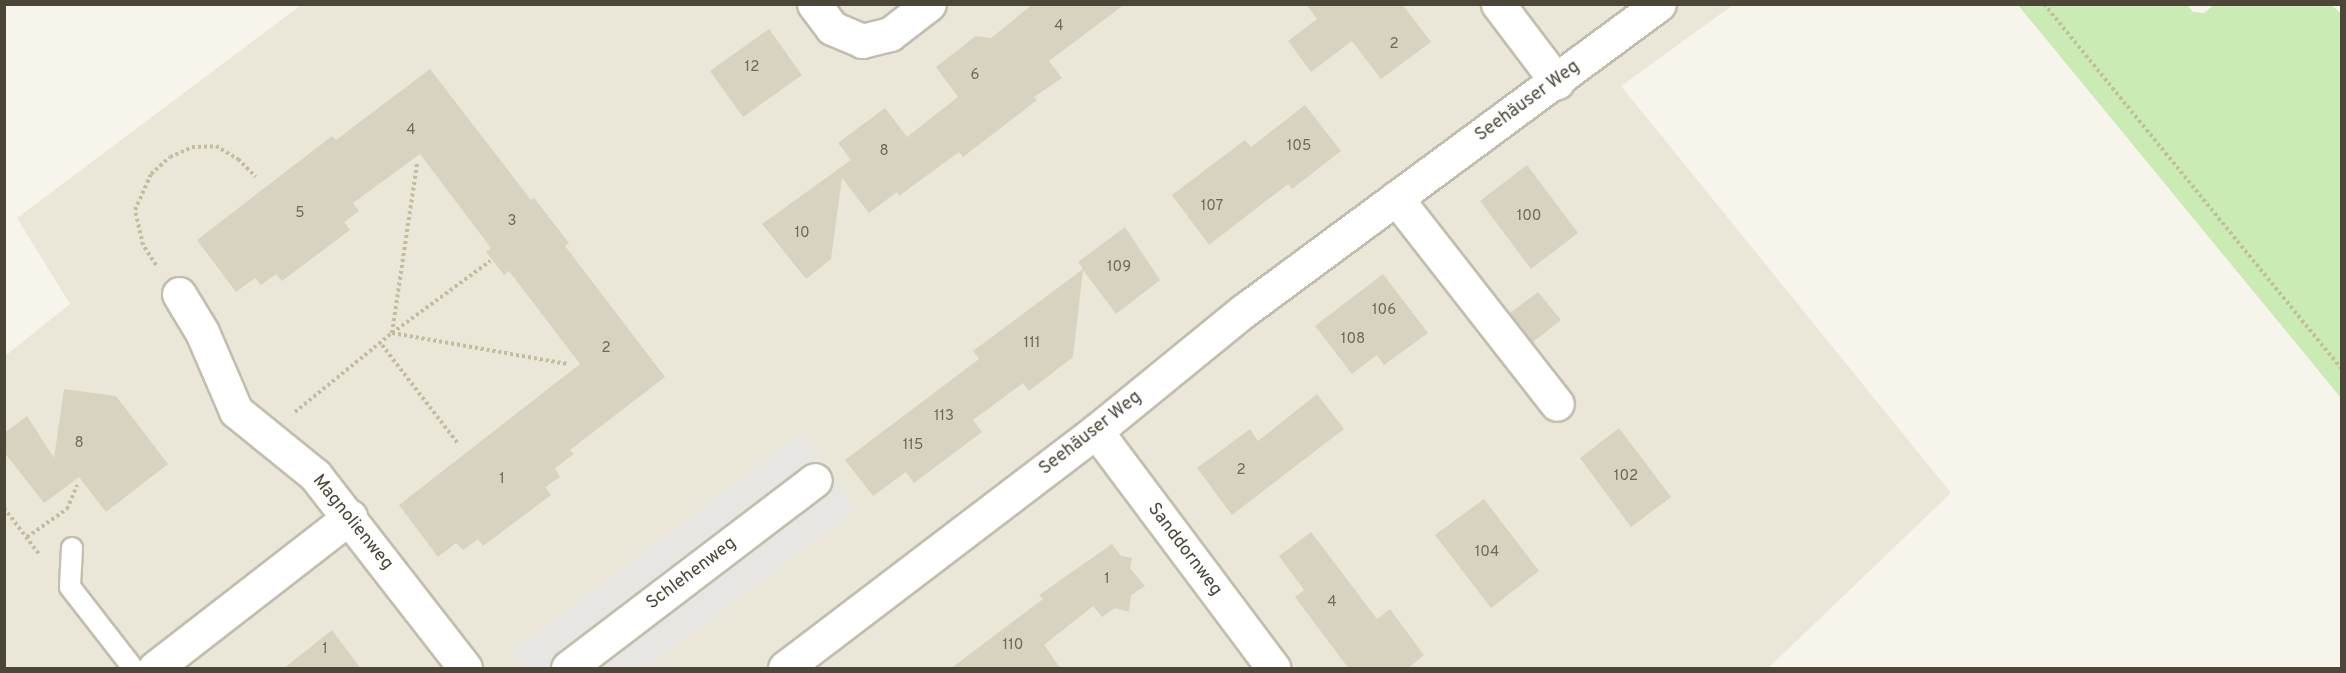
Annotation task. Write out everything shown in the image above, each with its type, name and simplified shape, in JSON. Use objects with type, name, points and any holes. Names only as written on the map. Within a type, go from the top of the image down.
[{"type":"street","points":[[814,4],[832,28],[862,41],[890,34],[928,4]]},
{"type":"street","points":[[1498,4],[1557,82]]},
{"type":"street","name":"Seehäuser Weg","points":[[784,669],[1096,431],[1242,312],[1557,82],[1659,4]]},
{"type":"street","points":[[1396,198],[1557,404]]},
{"type":"street","name":"Magnolienweg","points":[[179,294],[202,332],[236,411],[263,436],[315,476],[350,517],[465,669]]},
{"type":"street","name":"Sanddornweg","points":[[1096,431],[1273,669]]},
{"type":"street","name":"Schlehenweg","points":[[568,669],[815,480]]},
{"type":"street","points":[[155,669],[350,517]]},
{"type":"lane","points":[[72,548],[70,587],[133,669]]},
{"type":"path","points":[[2044,4],[2342,369]]},
{"type":"path","points":[[179,294],[156,266],[137,228],[135,210],[151,174],[170,157],[192,147],[216,146],[238,159],[256,177]]},
{"type":"path","points":[[392,333],[417,164]]},
{"type":"path","points":[[263,436],[382,345],[392,333],[490,261]]},
{"type":"path","points":[[392,333],[567,364]]},
{"type":"path","points":[[382,345],[459,445]]},
{"type":"path","points":[[27,537],[68,509],[77,485]]},
{"type":"path","points":[[4,508],[59,579],[70,587]]},
{"type":"shaded area","points":[[301,5],[1733,5],[1621,86],[1951,493],[1768,668],[5,668],[5,356],[70,304],[17,218]]},
{"type":"shaded area","points":[[801,433],[857,510],[648,668],[524,668],[511,652]]},
{"type":"green space","points":[[2187,4],[2193,12],[2204,13],[2214,5],[2332,5],[2341,14],[2341,398],[2018,5]]},
{"type":"building","points":[[1033,4],[1125,4],[1049,61],[1062,78],[1034,97],[1037,100],[963,157],[959,152],[899,196],[897,192],[869,213],[842,178],[831,259],[806,279],[762,224],[851,160],[838,143],[885,108],[907,137],[958,97],[936,67],[976,36],[991,38]]},
{"type":"building","points":[[1306,4],[1402,4],[1431,42],[1381,79],[1352,41],[1311,72],[1288,41],[1317,19]]},
{"type":"building","points":[[769,29],[802,75],[743,117],[710,71]]},
{"type":"building","points":[[430,69],[531,200],[534,198],[569,243],[565,246],[665,377],[570,450],[574,454],[555,468],[560,477],[545,487],[551,495],[483,546],[478,539],[463,550],[456,543],[438,557],[399,505],[580,364],[509,271],[504,275],[486,252],[491,248],[420,154],[353,203],[359,211],[344,222],[350,230],[282,281],[276,274],[261,285],[255,278],[236,292],[197,240],[332,136],[336,140]]},
{"type":"building","points":[[1305,105],[1341,151],[1292,189],[1288,184],[1209,245],[1172,195],[1245,140],[1251,147]]},
{"type":"building","points":[[1527,165],[1578,233],[1531,269],[1480,201]]},
{"type":"building","points":[[1125,227],[1160,280],[1116,314],[1083,270],[1073,357],[1029,391],[1023,383],[973,420],[982,432],[914,483],[906,472],[873,496],[845,460],[979,359],[973,351],[1083,269],[1078,262]]},
{"type":"building","points":[[1383,274],[1428,333],[1384,365],[1377,355],[1352,374],[1315,326]]},
{"type":"building","points":[[1538,292],[1561,320],[1533,342],[1510,313]]},
{"type":"building","points":[[64,389],[116,396],[168,464],[106,512],[79,477],[44,503],[4,452],[4,433],[27,416],[54,458]]},
{"type":"building","points":[[1317,394],[1344,429],[1232,515],[1197,468],[1250,429],[1258,441]]},
{"type":"building","points":[[1619,428],[1671,497],[1631,527],[1580,458]]},
{"type":"building","points":[[1484,499],[1539,571],[1491,608],[1435,535]]},
{"type":"building","points":[[1311,532],[1377,619],[1390,609],[1424,655],[1407,669],[1349,669],[1295,597],[1304,590],[1279,556]]},
{"type":"building","points":[[1112,544],[1121,556],[1132,558],[1130,568],[1145,586],[1131,595],[1129,612],[1115,608],[1102,617],[1093,606],[1044,645],[1061,669],[950,669],[1043,599],[1039,595]]},
{"type":"building","points":[[332,630],[361,669],[283,669]]}]
